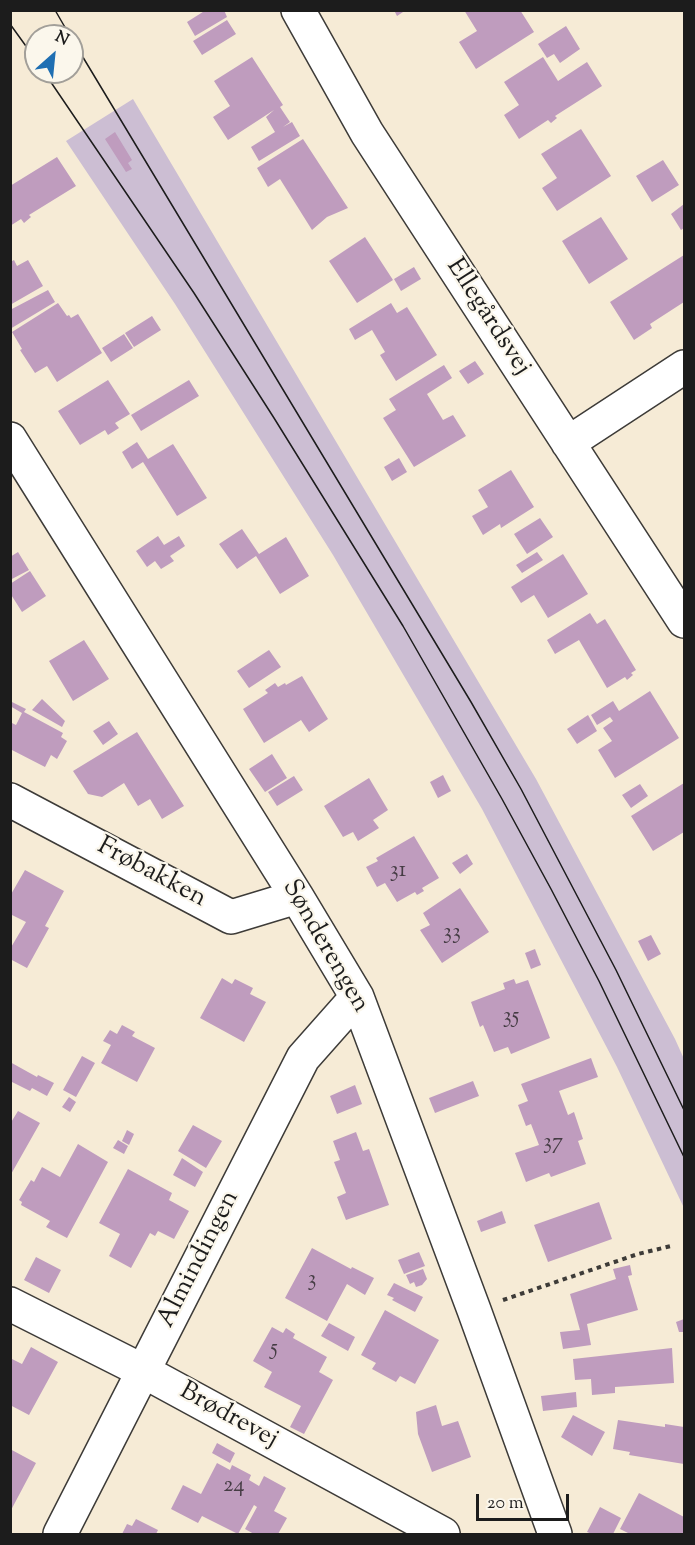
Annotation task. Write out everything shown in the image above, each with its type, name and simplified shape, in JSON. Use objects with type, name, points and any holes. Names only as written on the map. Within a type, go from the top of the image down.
[{"type":"street","name":"Ellegårdsvej","points":[[297,10],[367,133],[684,621]]},
{"type":"street","points":[[568,443],[684,367]]},
{"type":"street","name":"Sønderengen","points":[[10,439],[297,897],[357,997],[555,1534]]},
{"type":"street","name":"Frøbakken","points":[[10,800],[231,917],[297,897]]},
{"type":"street","name":"Almindingen","points":[[60,1534],[303,1058],[357,997]]},
{"type":"street","name":"Brødrevej","points":[[10,1304],[143,1371],[443,1534]]},
{"type":"path","points":[[474,1310],[638,1254],[671,1246]]},
{"type":"shaded area","points":[[133,99],[536,779],[675,1039],[684,1059],[684,1208],[617,1067],[482,809],[333,555],[175,304],[66,141]]},
{"type":"building","points":[[206,10],[224,10],[227,17],[195,36],[187,22]]},
{"type":"building","points":[[394,10],[406,10],[397,16]]},
{"type":"building","points":[[464,10],[520,10],[534,32],[476,69],[459,42],[477,31]]},
{"type":"building","points":[[227,20],[236,34],[202,55],[193,41]]},
{"type":"building","points":[[566,26],[580,49],[560,63],[554,54],[547,58],[538,44]]},
{"type":"building","points":[[252,57],[283,105],[280,107],[290,122],[283,127],[292,122],[300,136],[259,161],[251,147],[275,132],[266,117],[274,110],[228,140],[213,117],[230,106],[214,81]]},
{"type":"building","points":[[543,57],[558,81],[587,62],[602,86],[555,116],[557,118],[551,123],[548,120],[519,139],[504,115],[519,105],[504,82]]},
{"type":"building","points":[[581,129],[611,176],[557,211],[542,188],[557,178],[541,154]]},
{"type":"building","points":[[115,132],[132,160],[128,163],[132,169],[126,172],[105,139]]},
{"type":"building","points":[[303,139],[348,208],[327,217],[312,230],[280,179],[268,187],[257,168]]},
{"type":"building","points":[[57,157],[76,186],[29,215],[31,217],[24,223],[21,219],[10,226],[10,186]]},
{"type":"building","points":[[663,160],[679,185],[652,202],[636,176]]},
{"type":"building","points":[[684,204],[684,228],[681,230],[671,214]]},
{"type":"building","points":[[601,217],[628,259],[589,284],[562,241]]},
{"type":"building","points":[[365,237],[393,280],[357,303],[329,261]]},
{"type":"building","points":[[684,255],[684,302],[650,324],[652,328],[634,340],[610,302]]},
{"type":"building","points":[[14,260],[17,266],[28,260],[43,286],[10,305],[10,262]]},
{"type":"building","points":[[414,267],[421,279],[401,291],[394,279]]},
{"type":"building","points":[[48,290],[55,302],[10,329],[10,310]]},
{"type":"building","points":[[58,303],[67,316],[71,318],[78,314],[102,353],[57,382],[47,366],[35,373],[20,350],[22,349],[12,332]]},
{"type":"building","points":[[391,303],[397,313],[407,307],[437,355],[396,381],[380,355],[385,352],[372,330],[355,340],[349,329]]},
{"type":"building","points":[[152,316],[161,330],[134,347],[125,333]]},
{"type":"building","points":[[124,334],[133,348],[111,362],[102,348]]},
{"type":"building","points":[[475,361],[484,374],[468,384],[459,371]]},
{"type":"building","points":[[444,365],[452,378],[427,394],[443,420],[453,415],[466,436],[414,467],[383,418],[396,410],[389,399]]},
{"type":"building","points":[[108,380],[130,414],[115,423],[119,428],[108,435],[105,430],[80,445],[58,411]]},
{"type":"building","points":[[189,380],[199,396],[141,431],[131,415]]},
{"type":"building","points":[[137,442],[148,459],[173,444],[207,498],[177,516],[143,462],[132,469],[122,452]]},
{"type":"building","points":[[399,458],[407,472],[392,481],[384,467]]},
{"type":"building","points":[[511,470],[534,507],[501,528],[500,524],[483,535],[472,516],[488,507],[478,490]]},
{"type":"building","points":[[540,518],[553,537],[527,554],[514,534]]},
{"type":"building","points":[[242,529],[259,554],[286,537],[309,576],[280,594],[256,556],[237,569],[219,544]]},
{"type":"building","points":[[158,536],[164,545],[179,536],[185,546],[170,556],[174,561],[161,569],[155,561],[147,567],[136,551]]},
{"type":"building","points":[[18,552],[29,570],[10,580],[10,557]]},
{"type":"building","points":[[537,552],[543,560],[522,573],[516,565]]},
{"type":"building","points":[[563,554],[588,594],[548,618],[534,595],[521,603],[511,587]]},
{"type":"building","points":[[30,571],[46,596],[22,612],[10,593],[10,584]]},
{"type":"building","points":[[590,613],[597,624],[605,619],[636,670],[627,680],[625,677],[607,688],[579,640],[555,654],[547,640]]},
{"type":"building","points":[[84,640],[109,679],[73,701],[49,661]]},
{"type":"building","points":[[269,650],[281,667],[249,688],[237,671]]},
{"type":"building","points":[[302,676],[328,719],[309,732],[301,720],[264,743],[243,709],[268,693],[265,690],[275,683],[278,687],[285,683],[286,685]]},
{"type":"building","points":[[650,691],[679,738],[615,778],[598,750],[612,741],[603,728],[613,721],[610,717],[597,725],[591,715],[613,701],[619,711]]},
{"type":"building","points":[[42,699],[65,721],[62,727],[32,710]]},
{"type":"building","points":[[10,701],[26,709],[24,712],[63,733],[61,737],[67,741],[57,759],[51,755],[45,767],[10,749],[10,722],[16,725],[22,713],[10,706]]},
{"type":"building","points":[[588,715],[597,731],[577,744],[567,729]]},
{"type":"building","points":[[109,721],[118,734],[103,745],[93,731]]},
{"type":"building","points":[[137,732],[184,806],[162,819],[150,799],[138,806],[124,783],[102,797],[88,794],[73,771]]},
{"type":"building","points":[[272,754],[287,778],[265,792],[249,769]]},
{"type":"building","points":[[443,775],[451,791],[438,798],[430,782]]},
{"type":"building","points":[[294,776],[303,790],[277,806],[268,792]]},
{"type":"building","points":[[369,778],[388,810],[373,820],[379,828],[358,841],[353,832],[343,837],[324,806]]},
{"type":"building","points":[[684,783],[684,832],[653,851],[631,816]]},
{"type":"building","points":[[640,784],[648,796],[631,808],[622,795]]},
{"type":"building","points":[[414,836],[439,878],[422,888],[424,891],[417,895],[415,892],[397,902],[385,883],[377,887],[366,867],[378,861],[376,858]]},
{"type":"building","points":[[467,854],[473,864],[460,874],[452,863]]},
{"type":"building","points":[[25,870],[64,891],[45,926],[49,928],[27,968],[10,959],[10,949],[26,922],[10,914],[10,896]]},
{"type":"building","points":[[460,888],[489,932],[442,963],[420,930],[430,925],[423,913]]},
{"type":"building","points":[[651,935],[661,954],[648,961],[638,941]]},
{"type":"building","points":[[535,949],[541,965],[531,969],[525,953]]},
{"type":"building","points":[[222,978],[232,984],[235,979],[253,988],[250,994],[266,1002],[244,1042],[200,1018]]},
{"type":"building","points":[[514,979],[516,984],[528,980],[550,1038],[511,1054],[508,1047],[494,1052],[483,1025],[480,1027],[471,1002],[505,989],[503,983]]},
{"type":"building","points":[[122,1025],[135,1032],[132,1036],[155,1048],[137,1082],[101,1063],[111,1045],[103,1041],[110,1030],[117,1034]]},
{"type":"building","points":[[82,1056],[95,1063],[76,1097],[63,1090]]},
{"type":"building","points":[[591,1058],[598,1077],[559,1091],[568,1115],[574,1112],[583,1139],[578,1141],[586,1164],[551,1177],[549,1173],[526,1182],[515,1153],[539,1145],[531,1124],[526,1126],[518,1105],[528,1101],[521,1084]]},
{"type":"building","points":[[10,1062],[37,1077],[38,1075],[54,1083],[47,1096],[10,1081]]},
{"type":"building","points":[[473,1081],[479,1096],[435,1113],[429,1098]]},
{"type":"building","points":[[355,1085],[362,1104],[337,1114],[330,1096]]},
{"type":"building","points":[[69,1097],[76,1102],[70,1112],[62,1107]]},
{"type":"building","points":[[18,1111],[40,1123],[10,1176],[10,1124]]},
{"type":"building","points":[[193,1125],[222,1141],[206,1168],[178,1151]]},
{"type":"building","points":[[127,1130],[134,1134],[129,1145],[122,1141]]},
{"type":"building","points":[[356,1132],[363,1151],[369,1149],[389,1205],[346,1220],[337,1197],[346,1193],[334,1162],[340,1160],[333,1141]]},
{"type":"building","points":[[118,1140],[128,1146],[124,1154],[113,1148]]},
{"type":"building","points":[[78,1144],[108,1162],[67,1238],[46,1227],[50,1221],[21,1205],[22,1202],[19,1200],[31,1180],[34,1182],[42,1167],[60,1177]]},
{"type":"building","points":[[182,1158],[203,1172],[195,1187],[173,1175]]},
{"type":"building","points":[[128,1169],[172,1193],[169,1200],[189,1211],[174,1239],[158,1231],[155,1236],[150,1233],[131,1268],[109,1256],[120,1234],[99,1223]]},
{"type":"building","points":[[599,1202],[612,1239],[548,1262],[534,1225]]},
{"type":"building","points":[[502,1211],[506,1223],[481,1232],[477,1221]]},
{"type":"building","points":[[312,1248],[351,1269],[352,1267],[374,1278],[365,1295],[347,1284],[327,1321],[285,1298]]},
{"type":"building","points":[[419,1252],[425,1266],[404,1274],[398,1260]]},
{"type":"building","points":[[36,1257],[61,1270],[49,1293],[24,1280]]},
{"type":"building","points":[[630,1265],[632,1275],[628,1276],[638,1310],[587,1324],[591,1345],[563,1349],[560,1332],[580,1330],[570,1294],[616,1279],[613,1269]]},
{"type":"building","points":[[423,1269],[427,1279],[422,1285],[416,1287],[414,1282],[410,1284],[406,1275]]},
{"type":"building","points":[[394,1283],[423,1297],[415,1312],[387,1295]]},
{"type":"building","points":[[385,1310],[439,1340],[415,1384],[400,1376],[396,1382],[372,1369],[376,1363],[361,1355]]},
{"type":"building","points":[[684,1319],[684,1332],[679,1332],[676,1322]]},
{"type":"building","points":[[329,1323],[355,1337],[348,1351],[321,1336]]},
{"type":"building","points":[[272,1327],[283,1333],[286,1328],[295,1334],[293,1338],[327,1357],[319,1372],[333,1380],[304,1434],[290,1427],[301,1406],[264,1387],[272,1372],[253,1361]]},
{"type":"building","points":[[31,1347],[58,1362],[29,1415],[10,1405],[10,1358],[22,1364]]},
{"type":"building","points":[[672,1348],[674,1383],[615,1387],[615,1393],[592,1395],[591,1379],[575,1380],[573,1359]]},
{"type":"building","points":[[576,1392],[577,1407],[543,1411],[541,1396]]},
{"type":"building","points":[[436,1405],[442,1426],[458,1421],[471,1457],[432,1472],[418,1434],[416,1412]]},
{"type":"building","points":[[573,1415],[605,1432],[592,1456],[561,1437]]},
{"type":"building","points":[[618,1420],[665,1427],[665,1424],[684,1427],[684,1464],[629,1455],[630,1452],[613,1449]]},
{"type":"building","points":[[217,1443],[235,1453],[230,1463],[212,1453]]},
{"type":"building","points":[[10,1449],[36,1463],[10,1512]]},
{"type":"building","points":[[217,1463],[230,1470],[232,1465],[251,1475],[249,1480],[259,1486],[264,1476],[286,1488],[274,1511],[287,1518],[278,1534],[254,1534],[245,1529],[257,1507],[254,1505],[238,1534],[202,1516],[198,1523],[171,1509],[183,1485],[201,1494]]},
{"type":"building","points":[[639,1493],[684,1517],[684,1534],[630,1534],[620,1529]]},
{"type":"building","points":[[600,1507],[621,1518],[613,1534],[587,1532]]},
{"type":"building","points":[[136,1519],[158,1530],[156,1534],[122,1534],[127,1524],[132,1526]]},
{"type":"tram line","points":[[55,10],[63,24]]},
{"type":"tram line","points":[[10,24],[24,43]]},
{"type":"tram line","points":[[84,59],[521,789],[616,970],[684,1110]]},
{"type":"tram line","points":[[52,84],[194,293],[403,626],[551,889],[599,981],[684,1157]]}]
